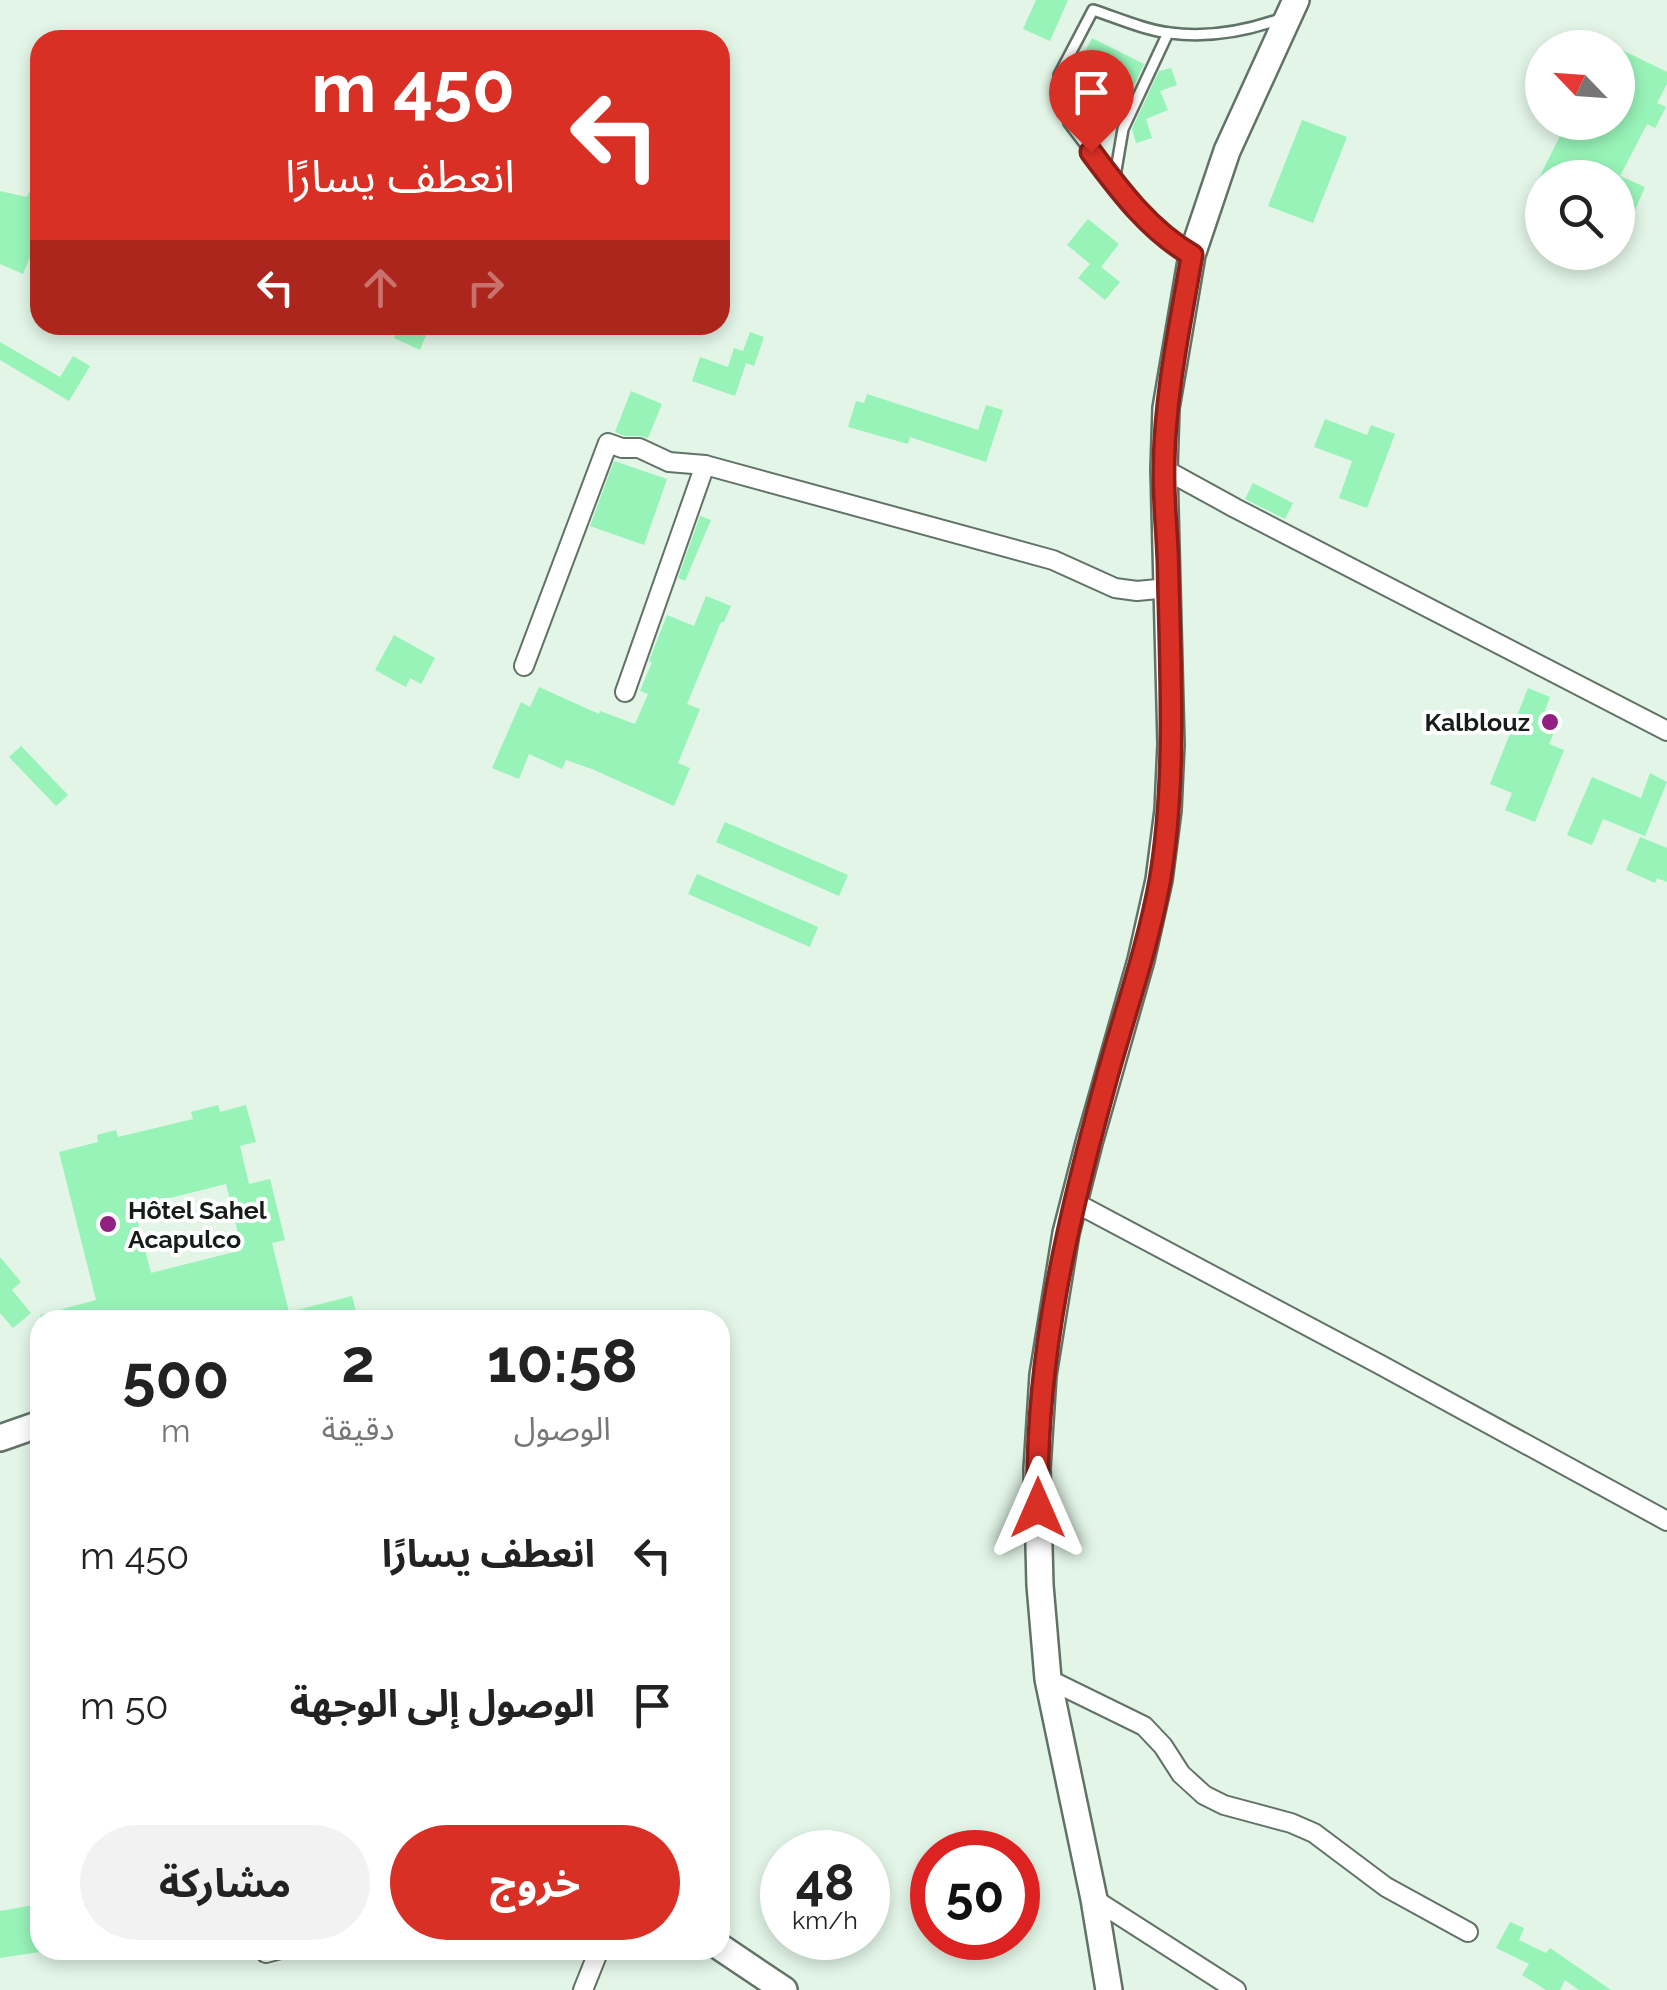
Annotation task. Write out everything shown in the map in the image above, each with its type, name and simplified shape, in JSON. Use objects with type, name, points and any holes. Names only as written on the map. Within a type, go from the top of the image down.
[{"type":"main road","points":[[1109,1990],[1048,1679],[1036,1470],[1046,1356],[1074,1202],[1160,880],[1170,744],[1166,408],[1192,255],[1227,150],[1293,8]]},
{"type":"main road","points":[[0,1438],[30,1428]]},
{"type":"main road","points":[[730,1954],[784,1990]]},
{"type":"street","points":[[524,666],[608,443],[639,448],[668,462],[705,464],[1053,560],[1115,588],[1137,592],[1168,588]]},
{"type":"street","points":[[626,692],[705,464]]},
{"type":"street","points":[[1164,469],[1667,731]]},
{"type":"street","points":[[1074,1202],[1667,1521]]},
{"type":"street","points":[[1048,1679],[1144,1726],[1164,1746],[1181,1774],[1204,1795],[1314,1833],[1386,1888],[1468,1932]]},
{"type":"street","points":[[1094,1899],[1236,1990]]},
{"type":"street","points":[[583,1990],[595,1960]]},
{"type":"lane","points":[[1192,255],[1132,206],[1069,123],[1059,75],[1093,10],[1168,33],[1209,35],[1259,26],[1293,8]]},
{"type":"lane","points":[[1114,182],[1123,129],[1168,33]]},
{"type":"building","points":[[1036,0],[1068,0],[1050,41],[1023,29]]},
{"type":"building","points":[[1092,38],[1144,64],[1119,119],[1106,112],[1099,125],[1079,115],[1098,76],[1078,66]]},
{"type":"building","points":[[1635,56],[1667,72],[1667,84],[1657,103],[1666,107],[1655,128],[1647,124],[1628,160],[1548,160],[1558,140],[1635,140]]},
{"type":"building","points":[[1171,68],[1177,85],[1160,91],[1168,110],[1146,119],[1152,138],[1136,143],[1132,129],[1159,71]]},
{"type":"building","points":[[1302,120],[1347,137],[1313,223],[1268,206]]},
{"type":"building","points":[[1635,183],[1645,187],[1635,210]]},
{"type":"building","points":[[30,190],[30,257],[23,274],[0,264],[0,191],[27,197]]},
{"type":"building","points":[[1088,219],[1119,244],[1101,267],[1120,282],[1105,300],[1078,278],[1090,264],[1067,245]]},
{"type":"building","points":[[750,332],[764,337],[754,366],[746,363],[735,396],[692,381],[700,357],[728,367],[734,348],[743,351]]},
{"type":"building","points":[[395,335],[426,335],[420,350],[394,338]]},
{"type":"building","points":[[0,342],[60,377],[73,356],[90,366],[69,401],[0,360]]},
{"type":"building","points":[[631,391],[662,404],[648,438],[615,432]]},
{"type":"building","points":[[867,394],[978,430],[986,405],[1003,410],[986,462],[910,437],[908,444],[848,427],[856,401],[864,403]]},
{"type":"building","points":[[1325,419],[1367,435],[1371,425],[1395,434],[1367,508],[1339,498],[1352,461],[1314,447]]},
{"type":"building","points":[[614,461],[667,479],[644,545],[590,526]]},
{"type":"building","points":[[1253,483],[1293,503],[1285,519],[1245,499]]},
{"type":"building","points":[[700,516],[711,520],[685,581],[678,578]]},
{"type":"building","points":[[706,596],[731,606],[687,704],[700,709],[678,763],[690,768],[674,806],[566,760],[562,769],[529,754],[519,779],[492,768],[521,702],[530,707],[539,687],[599,714],[600,711],[635,724],[648,694],[640,691],[667,615],[694,626]]},
{"type":"building","points":[[394,635],[435,658],[421,684],[410,678],[406,687],[375,670]]},
{"type":"building","points":[[1528,688],[1550,697],[1545,710],[1561,716],[1549,744],[1564,750],[1535,822],[1505,810],[1512,793],[1490,784]]},
{"type":"building","points":[[21,746],[68,795],[56,806],[9,757]]},
{"type":"building","points":[[1650,773],[1667,782],[1645,836],[1603,819],[1592,845],[1567,835],[1592,777],[1641,798]]},
{"type":"building","points":[[725,822],[848,875],[839,896],[716,842]]},
{"type":"building","points":[[1640,837],[1667,848],[1667,882],[1657,878],[1655,883],[1626,870]]},
{"type":"building","points":[[697,874],[818,927],[810,947],[688,894]]},
{"type":"building","name":"Hôtel Sahel Acapulco","points":[[218,1105],[220,1112],[246,1105],[256,1142],[240,1146],[249,1184],[270,1179],[285,1240],[272,1243],[289,1310],[59,1310],[96,1300],[59,1152],[98,1142],[97,1135],[116,1130],[118,1137],[193,1119],[191,1112]],"holes":[[[226,1184],[242,1250],[151,1273],[134,1207]]]},
{"type":"building","points":[[0,1257],[21,1282],[12,1290],[30,1314],[13,1328],[0,1313]]},
{"type":"building","name":"Hôtel Sahel Acapulco","points":[[352,1296],[356,1310],[297,1310]]},
{"type":"building","points":[[30,1906],[30,1954],[0,1958],[0,1911]]},
{"type":"building","points":[[1510,1922],[1524,1928],[1519,1940],[1546,1953],[1550,1948],[1611,1990],[1579,1990],[1565,1980],[1560,1990],[1546,1990],[1522,1975],[1529,1964],[1496,1948]]},
{"type":"place","name":"Kalblouz","points":[[1550,722]]},
{"type":"place","name":"Hôtel Sahel Acapulco","points":[[108,1224]]},
{"type":"route","points":[[1038,1508],[1036,1470],[1043,1374],[1066,1233],[1160,880],[1170,744],[1166,408],[1192,255],[1132,206],[1091,152]]}]
